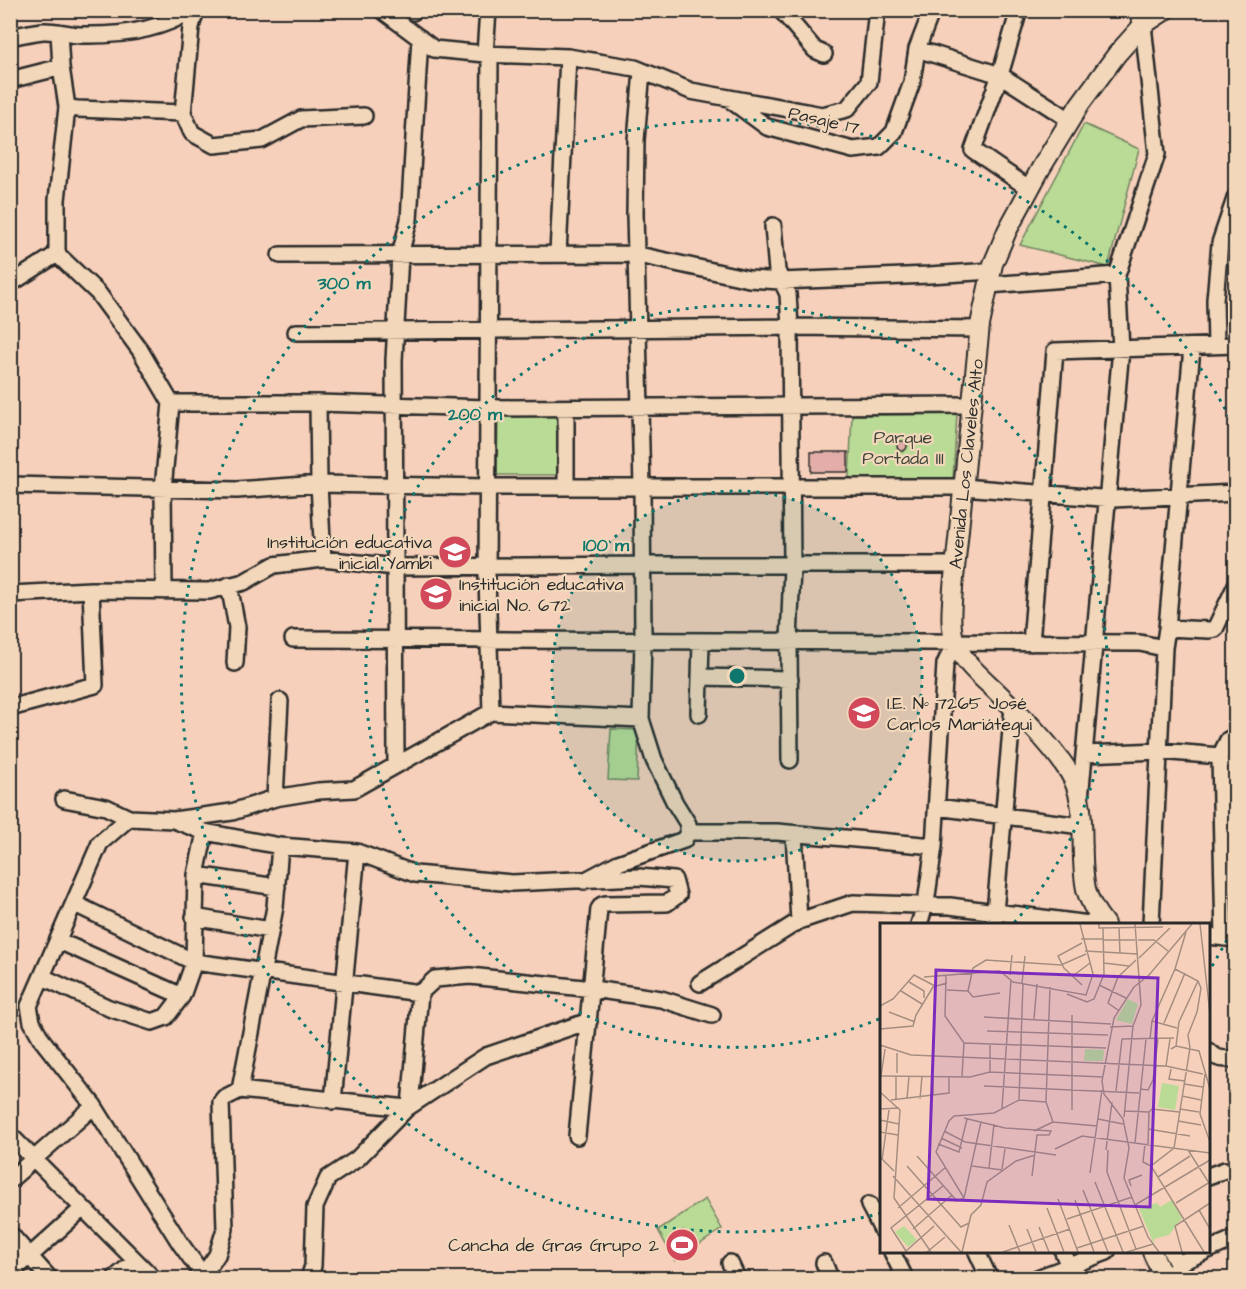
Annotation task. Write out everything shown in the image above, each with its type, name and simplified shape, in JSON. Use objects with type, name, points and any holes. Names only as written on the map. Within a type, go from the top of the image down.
[{"type":"street","points":[[10,37],[45,31],[87,35],[157,27],[179,19],[194,10]]},
{"type":"street","points":[[194,10],[183,114],[192,133],[214,145],[262,140],[301,119],[364,116]]},
{"type":"street","points":[[382,10],[434,49],[568,57],[635,68],[691,91],[822,115],[847,109],[869,82],[877,10]]},
{"type":"street","points":[[488,10],[487,566],[491,712]]},
{"type":"street","points":[[781,10],[815,50],[824,54]]},
{"type":"street","name":"Pasaje 17","points":[[728,98],[767,127],[853,150],[879,147],[894,132],[912,82],[917,49],[932,10]]},
{"type":"street","points":[[1019,10],[1000,75],[973,150],[1030,189]]},
{"type":"street","name":"Avenida Los Claveles Alto","points":[[1104,923],[1096,912],[1086,890],[1080,801],[1070,774],[1045,740],[967,662],[955,642],[952,621],[955,565],[980,330],[990,278],[1007,231],[1070,120],[1117,54],[1139,18],[1166,10]]},
{"type":"street","points":[[1080,801],[1120,349],[1117,275],[1157,154],[1139,18]]},
{"type":"street","points":[[59,32],[61,68],[67,107],[57,200],[57,254],[98,293],[140,350],[171,403],[163,489],[164,591]]},
{"type":"street","points":[[396,764],[396,331],[400,254],[409,219],[420,38]]},
{"type":"street","points":[[917,49],[1000,75],[1070,120]]},
{"type":"street","points":[[558,253],[568,57]]},
{"type":"street","points":[[10,80],[61,68]]},
{"type":"street","points":[[584,881],[618,863],[684,840],[688,832],[688,824],[654,760],[641,718],[643,565],[636,254],[636,140],[642,71]]},
{"type":"street","points":[[67,107],[183,114]]},
{"type":"street","points":[[1216,346],[1215,300],[1236,196]]},
{"type":"street","points":[[773,226],[777,271],[788,294],[790,327],[792,566],[789,642],[790,760]]},
{"type":"street","points":[[10,284],[57,254]]},
{"type":"street","points":[[280,255],[636,254],[749,279],[780,281],[929,275],[990,278],[1117,275]]},
{"type":"street","points":[[296,332],[790,327],[980,330]]},
{"type":"street","points":[[1031,643],[1055,351],[1236,345]]},
{"type":"street","points":[[1151,923],[1164,648],[1192,348]]},
{"type":"street","points":[[171,403],[318,403],[488,408],[972,405]]},
{"type":"street","points":[[318,403],[323,560]]},
{"type":"street","points":[[566,408],[566,487]]},
{"type":"street","points":[[10,485],[237,490],[319,484],[487,488],[963,487],[1107,498],[1236,494]]},
{"type":"street","points":[[10,594],[91,590],[209,591],[244,582],[274,565],[323,560],[395,567],[955,565]]},
{"type":"street","points":[[230,585],[237,627],[235,663]]},
{"type":"street","points":[[1167,628],[1215,629],[1236,585]]},
{"type":"street","points":[[10,708],[95,685],[91,590]]},
{"type":"street","points":[[293,639],[1140,643],[1164,648]]},
{"type":"street","points":[[699,714],[700,641]]},
{"type":"street","points":[[919,923],[926,903],[934,846],[945,664],[955,642]]},
{"type":"street","points":[[700,677],[790,679]]},
{"type":"street","points":[[275,798],[280,700]]},
{"type":"street","points":[[994,918],[1012,707]]},
{"type":"street","points":[[64,799],[105,807],[129,818],[174,820],[232,812],[275,798],[318,791],[354,789],[491,712],[641,718]]},
{"type":"street","points":[[1210,936],[1230,939],[1229,851],[1220,756],[1228,740],[1236,736]]},
{"type":"street","points":[[1084,754],[1160,751],[1220,756]]},
{"type":"street","points":[[937,807],[1081,826]]},
{"type":"street","points":[[129,818],[100,843],[29,1006],[32,1022],[42,1040],[94,1106],[201,1277],[217,1255],[225,1229],[225,1170],[221,1102],[224,1098],[240,1090],[409,1107]]},
{"type":"street","points":[[174,820],[205,832],[280,846],[357,852],[415,874],[512,883],[639,877],[674,880],[678,895],[667,903],[602,905],[599,909],[577,1136]]},
{"type":"street","points":[[43,977],[109,1008],[152,1022],[166,1017],[182,996],[194,962],[196,875],[205,832]]},
{"type":"street","points":[[688,832],[794,834],[934,846]]},
{"type":"street","points":[[794,834],[799,921]]},
{"type":"street","points":[[240,1090],[270,930],[277,887],[280,846]]},
{"type":"street","points":[[333,1101],[357,852]]},
{"type":"street","points":[[196,875],[277,887]]},
{"type":"street","points":[[700,983],[799,921],[853,903],[926,903],[994,918],[1073,923]]},
{"type":"street","points":[[75,904],[194,962],[420,993]]},
{"type":"street","points":[[194,917],[270,930]]},
{"type":"street","points":[[58,941],[182,996]]},
{"type":"street","points":[[409,1107],[420,993],[435,979],[470,976],[592,989],[661,999],[712,1015]]},
{"type":"street","points":[[309,1278],[314,1266],[315,1207],[328,1178],[357,1159],[409,1107],[486,1056],[589,1021]]},
{"type":"street","points":[[1210,1052],[1222,1059],[1236,1059]]},
{"type":"street","points":[[10,1180],[94,1106]]},
{"type":"street","points":[[10,1135],[153,1278]]},
{"type":"street","points":[[1210,1176],[1225,1170]]},
{"type":"street","points":[[869,1204],[880,1226]]},
{"type":"street","points":[[10,1274],[83,1208]]},
{"type":"street","points":[[10,1234],[50,1278]]},
{"type":"street","points":[[1210,1250],[1236,1238]]},
{"type":"street","points":[[893,1253],[904,1278]]},
{"type":"street","points":[[979,1253],[989,1278]]},
{"type":"street","points":[[1064,1253],[1072,1273]]},
{"type":"street","points":[[1037,1278],[1072,1273],[1104,1253]]},
{"type":"street","points":[[1154,1253],[1169,1268],[1200,1253]]},
{"type":"street","points":[[115,1278],[135,1261]]},
{"type":"street","points":[[730,1263],[737,1278]]},
{"type":"street","points":[[824,1263],[830,1278]]},
{"type":"green space","points":[[1084,124],[1139,149],[1108,267],[1020,245]]},
{"type":"green space","name":"Parque Portada III","points":[[957,414],[953,479],[849,479],[852,415]]},
{"type":"green space","points":[[498,415],[561,415],[561,475],[497,475]]},
{"type":"green space","points":[[611,729],[639,730],[637,781],[608,780]]},
{"type":"green space","name":"Cancha de Gras Grupo 2","points":[[705,1199],[722,1229],[675,1261],[658,1230]]},
{"type":"building","points":[[902,441],[906,442],[906,450],[902,451],[898,450],[897,446],[898,442]]},
{"type":"building","points":[[811,452],[848,452],[848,472],[811,472]]},
{"type":"place","name":"Institución educativa inicial Yambi","points":[[455,552]]},
{"type":"place","name":"Institución educativa inicial No. 672","points":[[436,594]]},
{"type":"place","name":"I.E. Nº 7265 José Carlos Mariátegui","points":[[864,713]]},
{"type":"place","name":"Cancha de Gras Grupo 2","points":[[682,1245]]}]
